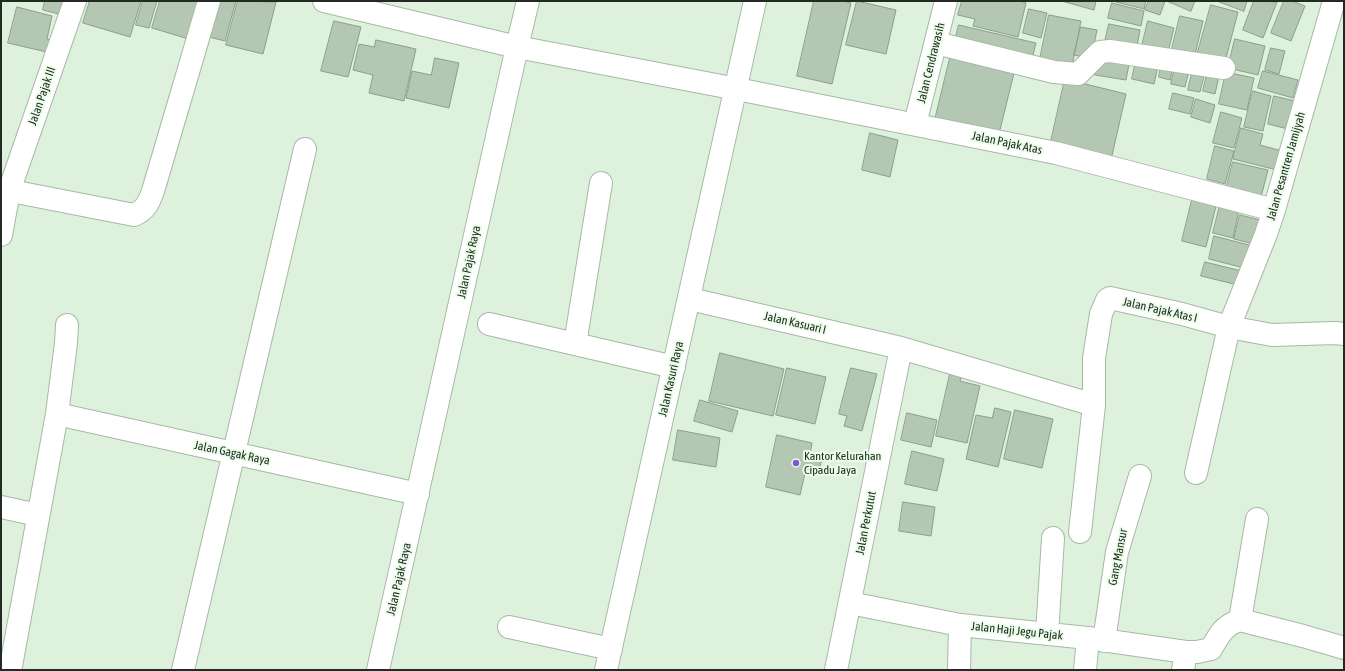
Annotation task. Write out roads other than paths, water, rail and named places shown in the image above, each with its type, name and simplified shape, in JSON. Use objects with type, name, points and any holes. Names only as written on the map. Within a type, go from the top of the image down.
[{"type":"street","name":"Jalan Pajak III","points":[[1,235],[5,190],[75,1]]},
{"type":"street","points":[[5,190],[134,215],[141,212],[148,205],[153,191],[209,1]]},
{"type":"street","points":[[327,1],[517,47]]},
{"type":"street","name":"Jalan Pajak Raya","points":[[378,670],[413,493],[528,1]]},
{"type":"street","name":"Jalan Kasuri Raya","points":[[606,670],[690,299],[755,1]]},
{"type":"street","name":"Jalan Cendrawasih","points":[[915,124],[946,1]]},
{"type":"street","name":"Jalan Pesantren Jamijyah","points":[[1229,327],[1274,210],[1334,1]]},
{"type":"street","points":[[936,43],[1054,72],[1078,74],[1100,52],[1110,51],[1224,68]]},
{"type":"street","name":"Jalan Pajak Atas","points":[[517,47],[738,81],[915,124],[1056,153],[1274,210]]},
{"type":"street","points":[[183,670],[305,149]]},
{"type":"street","points":[[575,344],[601,183]]},
{"type":"street","name":"Jalan Pajak Atas I","points":[[1094,405],[1094,358],[1101,314],[1107,300],[1110,298],[1182,314],[1229,327]]},
{"type":"street","name":"Jalan Kasuari I","points":[[690,299],[900,348],[1094,405]]},
{"type":"street","points":[[489,324],[674,366]]},
{"type":"street","points":[[11,666],[57,414],[67,325]]},
{"type":"street","points":[[1196,473],[1229,327],[1272,335],[1344,334]]},
{"type":"street","name":"Jalan Perkutut","points":[[836,670],[900,348]]},
{"type":"street","points":[[1080,532],[1094,405]]},
{"type":"street","name":"Jalan Gagak Raya","points":[[57,414],[413,493]]},
{"type":"street","name":"Gang Mansur","points":[[1085,670],[1096,639],[1117,552],[1140,476]]},
{"type":"street","points":[[1,507],[38,515]]},
{"type":"street","points":[[1257,519],[1240,620],[1344,648]]},
{"type":"street","points":[[1047,634],[1053,538]]},
{"type":"street","name":"Jalan Haji Jegu Pajak","points":[[850,603],[960,625],[1096,639],[1184,661],[1197,652],[1211,649],[1221,632],[1230,624],[1240,620]]},
{"type":"street","points":[[959,670],[960,625]]},
{"type":"street","points":[[509,627],[611,649]]},
{"type":"place","name":"Kantor Kelurahan Cipadu Jaya","points":[[796,463]]}]
